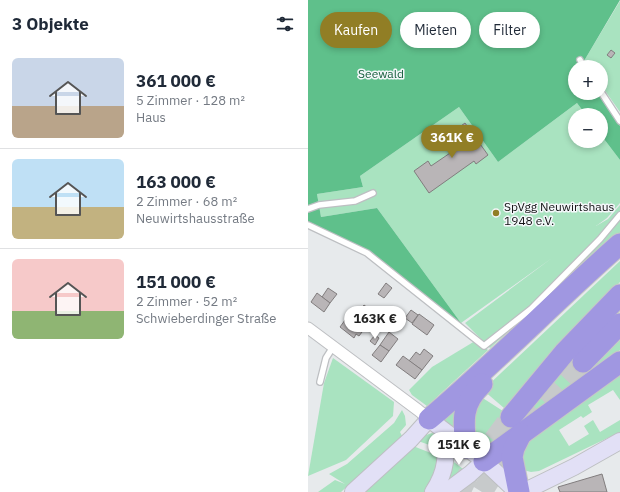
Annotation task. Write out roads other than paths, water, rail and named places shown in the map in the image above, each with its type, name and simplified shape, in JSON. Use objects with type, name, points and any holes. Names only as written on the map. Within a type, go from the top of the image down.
[{"type":"highway","points":[[436,425],[458,395],[590,270],[620,244]]},
{"type":"highway","points":[[484,461],[516,425],[565,352],[620,295]]},
{"type":"highway","points":[[583,362],[620,324]]},
{"type":"highway","points":[[466,448],[463,421],[466,408],[479,387],[496,370],[501,354]]},
{"type":"highway","points":[[516,425],[620,362]]},
{"type":"highway","points":[[516,425],[512,457],[518,492]]},
{"type":"main road","points":[[436,425],[484,461],[518,492]]},
{"type":"main road","points":[[353,492],[411,439],[436,425]]},
{"type":"main road","points":[[433,492],[445,466],[446,454],[436,425]]},
{"type":"main road","points":[[524,492],[620,442]]},
{"type":"main road","points":[[446,492],[484,461]]},
{"type":"main road","points":[[360,492],[373,474]]},
{"type":"street","points":[[308,328],[436,425]]},
{"type":"lane","points":[[606,100],[620,121]]},
{"type":"lane","points":[[308,209],[355,201],[373,193]]},
{"type":"lane","points":[[308,225],[367,253],[484,346],[531,309],[600,239],[620,215]]},
{"type":"lane","points":[[320,382],[324,359],[333,347]]},
{"type":"tunnel","points":[[526,427],[541,407],[583,362]]},
{"type":"tunnel","points":[[460,492],[469,473],[511,417]]},
{"type":"tunnel","points":[[482,492],[506,454]]},
{"type":"place","name":"SpVgg Neuwirtshaus 1948 e.V.","points":[[496,213]]},
{"type":"park label","name":"Seewald","points":[[381,73]]}]
